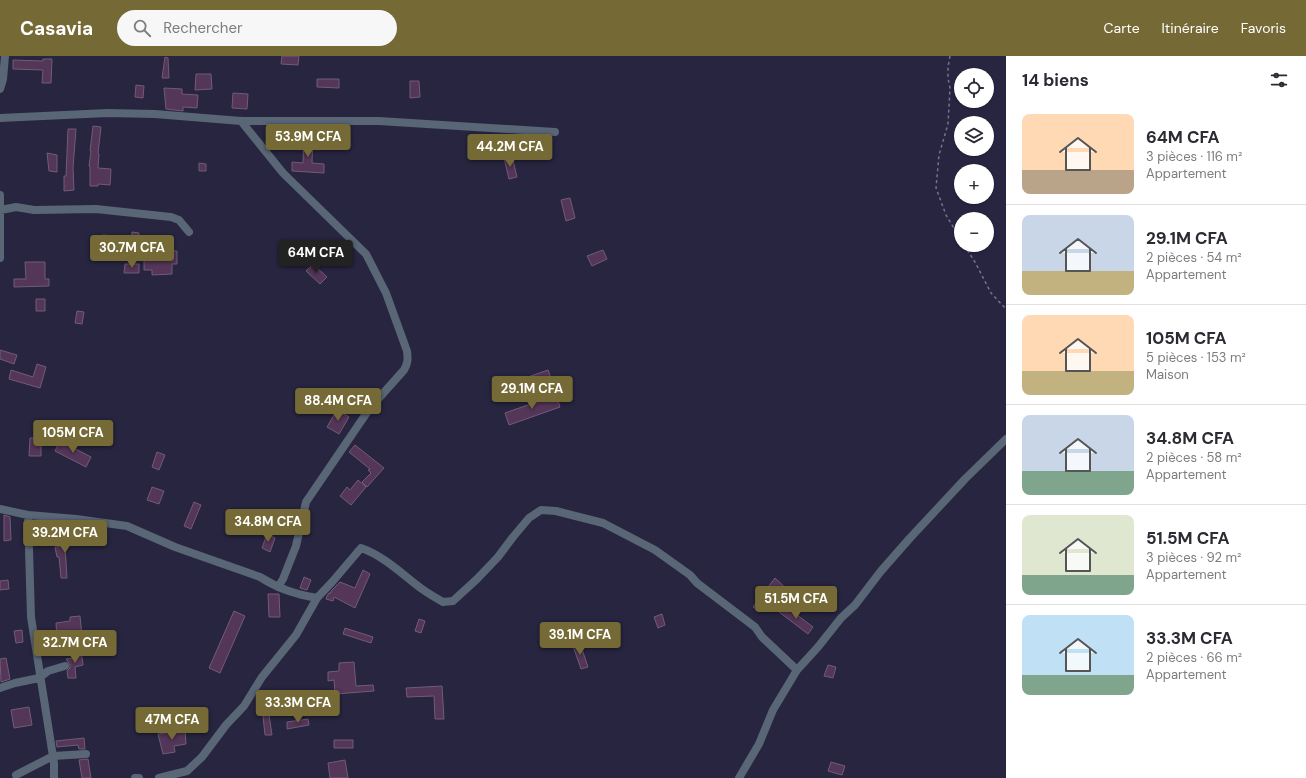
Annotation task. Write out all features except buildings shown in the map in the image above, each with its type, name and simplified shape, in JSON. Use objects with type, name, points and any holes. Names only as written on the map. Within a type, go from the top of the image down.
[{"type":"street","points":[[0,89],[3,79],[5,56]]},
{"type":"street","points":[[0,118],[108,113],[155,114],[241,121],[379,121],[555,132]]},
{"type":"street","points":[[241,121],[283,173],[366,254],[386,293],[407,351],[408,358],[404,370],[370,408],[306,502],[296,546],[283,579],[278,586]]},
{"type":"street","points":[[0,196],[0,258]]},
{"type":"street","points":[[1,210],[16,207],[34,210],[96,209],[171,217],[179,220],[189,232]]},
{"type":"street","points":[[739,778],[759,744],[773,710],[797,670],[841,618],[856,605],[881,571],[910,538],[965,479],[1006,439]]},
{"type":"street","points":[[0,509],[28,515],[76,519],[127,526],[175,547],[260,577],[294,593],[317,598]]},
{"type":"street","points":[[159,778],[186,771],[202,757],[244,706],[262,677],[296,635],[317,598],[361,548],[371,552],[443,602],[454,601],[498,557],[529,518],[541,510],[556,511],[603,523],[655,550],[690,575],[697,583],[754,627],[762,637],[797,670]]},
{"type":"street","points":[[28,515],[31,617],[54,778]]},
{"type":"street","points":[[0,688],[15,682],[40,677],[48,671],[65,666]]},
{"type":"street","points":[[16,775],[52,756],[86,754]]},
{"type":"path","points":[[950,56],[948,66],[950,88],[948,124],[939,155],[936,188],[946,215],[954,228]]},
{"type":"path","points":[[969,252],[991,293],[1006,309]]}]
